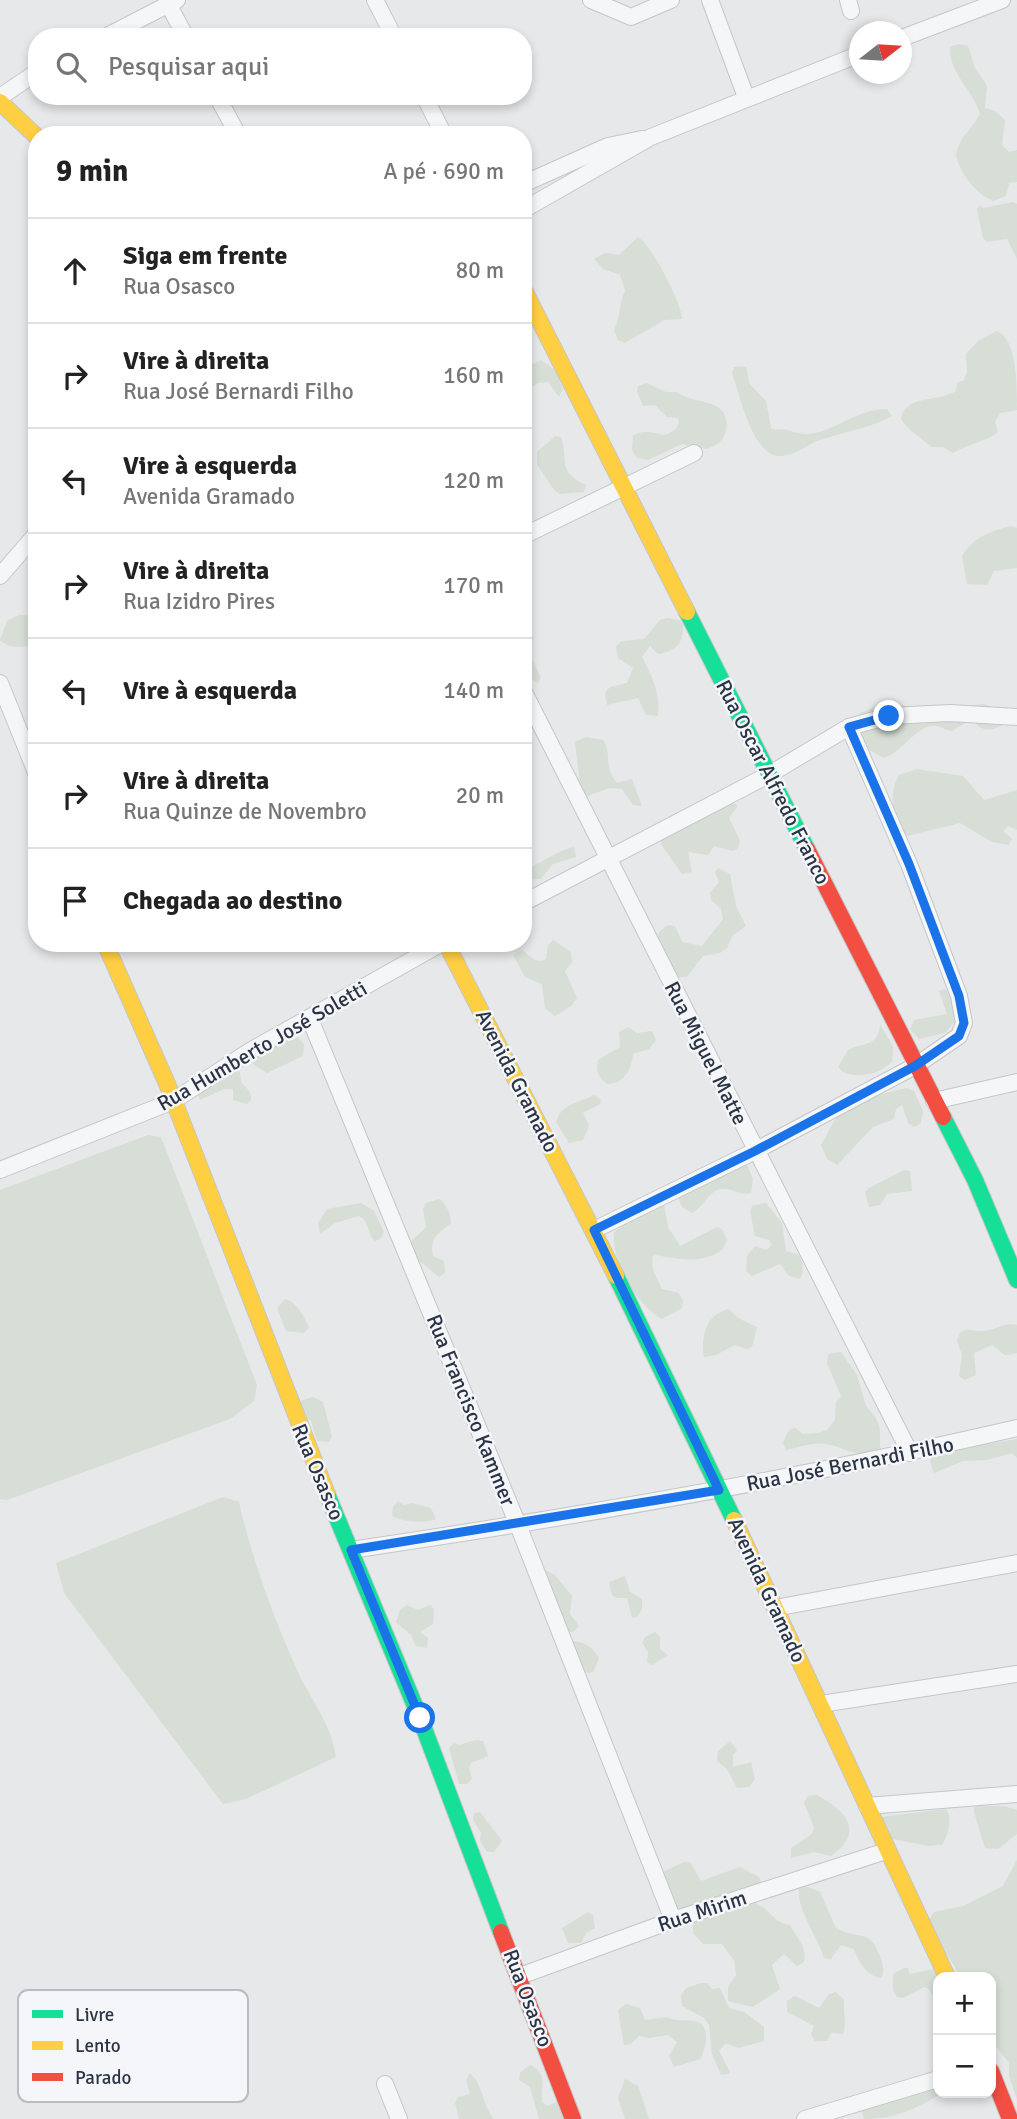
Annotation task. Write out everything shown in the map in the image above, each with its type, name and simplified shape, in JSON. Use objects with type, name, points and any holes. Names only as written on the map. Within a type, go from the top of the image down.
[{"type":"street","points":[[375,0],[389,28]]},
{"type":"street","points":[[591,0],[631,17],[671,0]]},
{"type":"street","points":[[710,0],[746,97]]},
{"type":"street","points":[[912,34],[1002,0]]},
{"type":"street","points":[[122,28],[172,2],[182,28]]},
{"type":"street","points":[[532,205],[651,137],[849,58]]},
{"type":"street","points":[[28,79],[0,99],[28,128]]},
{"type":"street","points":[[223,105],[233,126]]},
{"type":"street","points":[[429,105],[439,126]]},
{"type":"street","points":[[532,180],[608,146],[651,137]]},
{"type":"street","name":"Rua Oscar Alfredo Franco","points":[[532,306],[975,1180],[1017,1280]]},
{"type":"street","points":[[532,532],[694,453]]},
{"type":"street","points":[[0,576],[28,544]]},
{"type":"street","points":[[0,683],[28,753]]},
{"type":"street","name":"Rua Miguel Matte","points":[[532,708],[607,861],[910,1453]]},
{"type":"street","points":[[532,898],[770,774],[849,727],[889,716],[950,713],[1017,717]]},
{"type":"street","points":[[594,1230],[755,1151],[915,1066],[959,1036],[964,1023],[959,996],[909,864],[849,727]]},
{"type":"street","name":"Rua Osasco","points":[[109,952],[173,1101],[297,1423],[351,1550],[520,1976],[573,2119]]},
{"type":"street","name":"Rua Humberto José Soletti","points":[[0,1170],[173,1101],[250,1051],[428,952]]},
{"type":"street","name":"Avenida Gramado","points":[[449,952],[594,1230],[821,1704],[886,1851],[945,1972]]},
{"type":"street","name":"Rua Francisco Kammer","points":[[310,1019],[518,1525],[673,1920]]},
{"type":"street","points":[[934,1101],[1017,1082]]},
{"type":"street","name":"Rua José Bernardi Filho","points":[[351,1550],[518,1525],[719,1490],[910,1453],[1017,1428]]},
{"type":"street","points":[[775,1608],[1017,1563]]},
{"type":"street","points":[[821,1704],[1017,1674]]},
{"type":"street","points":[[867,1806],[1017,1794]]},
{"type":"street","name":"Rua Mirim","points":[[520,1976],[673,1920],[886,1851]]},
{"type":"street","points":[[806,2119],[855,2112],[933,2081]]},
{"type":"street","points":[[996,2081],[1014,2119]]},
{"type":"street","points":[[385,2084],[399,2119]]},
{"type":"shaded area","points":[[959,44],[968,46],[975,68],[987,86],[985,108],[995,111],[1005,120],[1002,145],[1009,152],[1017,150],[1017,182],[1009,183],[1006,196],[993,201],[980,193],[970,182],[961,170],[956,156],[963,138],[980,114],[950,56],[950,47]]},
{"type":"shaded area","points":[[1013,202],[1017,204],[1017,259],[1007,239],[987,242],[983,238],[977,209],[980,205],[983,208]]},
{"type":"shaded area","points":[[638,237],[665,275],[682,319],[664,320],[625,343],[618,340],[614,330],[625,291],[620,275],[603,269],[594,259],[605,253],[619,255]]},
{"type":"shaded area","points":[[996,331],[1003,335],[1012,352],[1017,410],[1000,413],[995,422],[998,432],[984,440],[953,453],[943,447],[932,447],[904,423],[901,419],[904,411],[915,402],[956,391],[957,383],[964,380],[967,372],[966,354],[978,341]]},
{"type":"shaded area","points":[[541,360],[555,370],[563,389],[559,397],[548,382],[532,387],[532,364]]},
{"type":"shaded area","points":[[734,367],[747,368],[749,383],[766,401],[771,428],[775,430],[808,434],[828,429],[866,412],[887,409],[892,416],[866,427],[820,440],[792,454],[771,454],[755,436],[743,409],[732,373]]},
{"type":"shaded area","points":[[646,383],[666,392],[677,392],[718,407],[726,420],[723,438],[707,449],[682,444],[648,460],[637,458],[632,450],[633,436],[647,432],[668,434],[679,424],[678,418],[667,417],[655,405],[643,406],[637,392],[638,386]]},
{"type":"shaded area","points":[[555,436],[561,437],[567,470],[586,485],[584,492],[560,494],[537,465],[537,452]]},
{"type":"shaded area","points":[[1010,526],[1017,528],[1017,568],[994,571],[987,585],[967,584],[962,556],[983,536]]},
{"type":"shaded area","points":[[19,615],[28,615],[28,646],[12,646],[0,640],[7,621]]},
{"type":"shaded area","points":[[660,620],[679,620],[683,625],[680,642],[674,649],[658,654],[650,646],[642,657],[657,693],[658,716],[646,715],[638,698],[607,705],[605,693],[610,687],[627,683],[633,668],[618,658],[616,646],[622,641],[644,639]]},
{"type":"shaded area","points":[[532,659],[541,678],[538,683],[532,680]]},
{"type":"shaded area","points":[[883,704],[934,709],[984,704],[1000,710],[1004,716],[1003,725],[987,730],[974,722],[967,722],[952,731],[929,726],[884,758],[865,748],[855,721],[860,713]]},
{"type":"shaded area","points":[[586,737],[603,740],[610,770],[617,783],[632,779],[642,806],[633,805],[622,789],[610,788],[587,796],[581,791],[575,742]]},
{"type":"shaded area","points":[[917,769],[963,776],[984,800],[1017,790],[1017,830],[1008,826],[1003,831],[1012,839],[1009,845],[992,842],[960,823],[907,836],[896,814],[893,791],[899,775]]},
{"type":"shaded area","points":[[725,802],[738,805],[729,818],[740,841],[737,849],[732,851],[714,846],[708,855],[688,852],[692,872],[682,874],[661,844],[662,837],[673,830],[680,831],[685,825]]},
{"type":"shaded area","points":[[574,847],[576,857],[553,864],[541,879],[532,879],[532,866]]},
{"type":"shaded area","points":[[718,868],[730,874],[736,906],[746,926],[732,936],[727,948],[720,953],[703,956],[687,977],[676,977],[658,938],[659,932],[668,925],[675,926],[682,942],[702,946],[723,919],[721,909],[711,900],[710,893],[719,882],[715,872]]},
{"type":"shaded area","points":[[553,940],[571,952],[572,962],[565,971],[577,998],[571,1006],[555,1016],[545,1008],[542,984],[525,977],[513,955],[525,952],[542,961],[546,959],[548,945]]},
{"type":"shaded area","points":[[944,989],[951,993],[956,1020],[945,1033],[919,1039],[910,1029],[914,1020],[947,1014],[939,991]]},
{"type":"shaded area","points":[[880,1025],[893,1046],[892,1062],[869,1074],[843,1072],[838,1067],[848,1050],[873,1040]]},
{"type":"shaded area","points":[[628,1027],[637,1033],[652,1031],[656,1040],[649,1049],[633,1054],[629,1070],[623,1078],[607,1084],[598,1074],[598,1060],[620,1047],[619,1032]]},
{"type":"shaded area","points":[[298,1038],[304,1044],[303,1056],[267,1073],[253,1064],[252,1055]]},
{"type":"shaded area","points":[[235,1068],[240,1072],[241,1082],[250,1092],[251,1100],[247,1104],[233,1100],[233,1089],[224,1089],[200,1100],[198,1094]]},
{"type":"shaded area","points":[[906,1088],[914,1091],[923,1111],[921,1123],[914,1127],[908,1123],[902,1105],[896,1109],[894,1119],[873,1127],[837,1165],[827,1159],[821,1145],[842,1112],[864,1100]]},
{"type":"shaded area","points":[[594,1095],[601,1100],[600,1104],[583,1113],[589,1126],[583,1140],[569,1143],[556,1122],[559,1116],[566,1107]]},
{"type":"shaded area","points":[[148,1135],[161,1137],[257,1385],[254,1401],[230,1419],[7,1500],[0,1499],[0,1190]]},
{"type":"shaded area","points":[[746,1163],[753,1179],[751,1193],[718,1190],[692,1213],[682,1207],[677,1195]]},
{"type":"shaded area","points":[[904,1170],[910,1171],[912,1191],[887,1194],[880,1205],[869,1207],[865,1192]]},
{"type":"shaded area","points":[[439,1199],[448,1209],[451,1223],[436,1236],[432,1244],[433,1256],[444,1261],[445,1273],[439,1277],[415,1257],[408,1245],[426,1227],[423,1209],[426,1203]]},
{"type":"shaded area","points":[[361,1203],[374,1211],[384,1232],[381,1238],[375,1241],[365,1221],[359,1216],[335,1223],[320,1234],[318,1223],[327,1209]]},
{"type":"shaded area","points":[[766,1203],[782,1223],[786,1251],[801,1258],[803,1267],[800,1279],[789,1276],[780,1264],[752,1276],[746,1271],[747,1256],[755,1246],[766,1250],[772,1245],[769,1240],[755,1236],[750,1211],[752,1206]]},
{"type":"shaded area","points":[[664,1204],[668,1227],[680,1246],[717,1227],[722,1229],[727,1240],[723,1249],[699,1259],[655,1255],[652,1257],[653,1270],[662,1289],[679,1293],[683,1301],[682,1308],[662,1319],[643,1303],[627,1282],[617,1257],[614,1233],[638,1216]]},
{"type":"shaded area","points":[[285,1299],[296,1306],[305,1320],[309,1328],[303,1333],[286,1331],[277,1308]]},
{"type":"shaded area","points":[[729,1309],[738,1318],[757,1327],[752,1347],[746,1349],[735,1345],[716,1355],[704,1357],[706,1327],[715,1316]]},
{"type":"shaded area","points":[[1010,1324],[1017,1325],[1017,1353],[1005,1355],[992,1345],[974,1353],[976,1375],[965,1380],[959,1376],[962,1355],[957,1341],[961,1333],[965,1330],[980,1331]]},
{"type":"shaded area","points":[[841,1352],[857,1375],[866,1406],[876,1418],[880,1429],[880,1448],[866,1454],[821,1444],[786,1450],[783,1443],[789,1430],[795,1428],[803,1434],[818,1433],[827,1430],[835,1420],[836,1402],[841,1396],[827,1363],[828,1354]]},
{"type":"shaded area","points":[[313,1397],[323,1402],[332,1437],[329,1442],[317,1441],[311,1421],[303,1417],[300,1401]]},
{"type":"shaded area","points":[[1017,1439],[1017,1458],[1012,1453],[987,1460],[963,1461],[934,1473],[930,1461],[933,1453]]},
{"type":"shaded area","points":[[223,1497],[239,1502],[250,1545],[272,1608],[297,1670],[330,1734],[336,1757],[246,1799],[223,1804],[64,1593],[56,1563]]},
{"type":"shaded area","points":[[398,1501],[404,1505],[412,1503],[431,1508],[436,1519],[414,1522],[392,1516],[393,1507]]},
{"type":"shaded area","points":[[547,1571],[555,1575],[572,1596],[570,1614],[579,1626],[573,1632],[566,1632],[543,1573]]},
{"type":"shaded area","points":[[625,1576],[630,1592],[642,1599],[642,1609],[637,1617],[632,1618],[627,1598],[612,1595],[609,1582]]},
{"type":"shaded area","points":[[407,1605],[418,1610],[430,1605],[434,1609],[433,1624],[420,1632],[428,1638],[427,1648],[416,1646],[411,1635],[396,1622],[400,1610]]},
{"type":"shaded area","points":[[655,1632],[660,1637],[660,1649],[668,1655],[652,1665],[647,1662],[648,1652],[642,1643],[645,1637]]},
{"type":"shaded area","points":[[571,1641],[580,1642],[595,1652],[599,1659],[593,1672],[587,1673],[573,1662]]},
{"type":"shaded area","points":[[476,1740],[483,1741],[488,1756],[471,1763],[469,1768],[472,1779],[467,1784],[459,1784],[449,1748],[454,1743],[459,1745]]},
{"type":"shaded area","points":[[730,1741],[737,1750],[733,1755],[733,1767],[751,1762],[755,1779],[749,1787],[737,1788],[727,1769],[717,1761],[718,1751]]},
{"type":"shaded area","points":[[817,1795],[836,1808],[848,1822],[848,1839],[831,1856],[814,1852],[791,1858],[791,1848],[812,1834],[814,1827],[804,1803],[808,1796]]},
{"type":"shaded area","points":[[1004,1806],[1017,1810],[1017,1834],[998,1849],[985,1848],[974,1812],[974,1807]]},
{"type":"shaded area","points":[[946,1809],[949,1827],[942,1845],[928,1846],[888,1838],[881,1817]]},
{"type":"shaded area","points":[[480,1812],[502,1841],[494,1852],[487,1852],[480,1841],[481,1833],[473,1820],[474,1813]]},
{"type":"shaded area","points":[[1017,1860],[1017,2099],[1009,2076],[1009,2063],[996,2046],[996,1972],[957,1972],[950,1958],[925,1927],[934,1912],[963,1906],[1003,1886]]},
{"type":"shaded area","points":[[684,1862],[690,1862],[701,1881],[740,1867],[759,1877],[762,1885],[678,1910],[670,1908],[656,1875]]},
{"type":"shaded area","points":[[808,1887],[820,1892],[836,1928],[872,1941],[883,1965],[881,1978],[867,1971],[854,1949],[841,1945],[831,1959],[824,1958],[801,1905],[799,1888]]},
{"type":"shaded area","points":[[749,1901],[762,1906],[778,1921],[790,1925],[803,1946],[805,1956],[804,1962],[797,1966],[784,1954],[772,1965],[780,1989],[753,2007],[728,2001],[728,1986],[736,1975],[734,1960],[722,1944],[703,1944],[693,1933],[693,1919]]},
{"type":"shaded area","points":[[588,1912],[593,1915],[595,1928],[586,1933],[581,1943],[568,1943],[562,1928]]},
{"type":"shaded area","points":[[904,1968],[908,1968],[909,1974],[934,1969],[933,1997],[929,1989],[924,1987],[903,1998],[897,1997],[893,1990],[893,1974]]},
{"type":"shaded area","points":[[707,1983],[712,1989],[720,1988],[729,2008],[744,2012],[764,2027],[764,2041],[738,2048],[726,2043],[719,2051],[730,2072],[728,2074],[721,2075],[712,2054],[709,2025],[704,2018],[682,2006],[681,1995],[686,1988]]},
{"type":"shaded area","points":[[836,1992],[844,2000],[843,2034],[831,2033],[827,2041],[815,2041],[811,2034],[814,2026],[787,2012],[787,2001],[795,1996],[819,2008],[829,1994]]},
{"type":"shaded area","points":[[626,2004],[640,2008],[645,2020],[666,2017],[700,2023],[706,2037],[700,2059],[674,2067],[669,2056],[677,2042],[668,2035],[649,2038],[639,2036],[631,2044],[624,2045],[618,2010]]},
{"type":"shaded area","points":[[530,2065],[542,2076],[542,2102],[547,2106],[560,2101],[572,2119],[539,2119],[530,2087],[519,2080],[520,2073]]},
{"type":"shaded area","points":[[470,2073],[475,2078],[494,2119],[459,2119],[455,2103],[458,2097],[470,2094],[466,2080]]},
{"type":"shaded area","points":[[625,2079],[638,2086],[649,2119],[625,2119],[618,2098]]},
{"type":"shaded area","points":[[933,2086],[933,2098],[895,2115],[864,2119],[861,2108]]},
{"type":"traffic: fast","points":[[687,612],[807,849]]},
{"type":"traffic: fast","points":[[943,1117],[975,1180],[1017,1280]]},
{"type":"traffic: fast","points":[[616,1276],[734,1520]]},
{"type":"traffic: fast","points":[[327,1494],[420,1718],[501,1932]]},
{"type":"traffic: slow","points":[[0,102],[28,128]]},
{"type":"traffic: slow","points":[[532,306],[687,612]]},
{"type":"traffic: slow","points":[[109,952],[168,1086],[327,1494]]},
{"type":"traffic: slow","points":[[451,952],[616,1276]]},
{"type":"traffic: slow","points":[[734,1520],[945,1972]]},
{"type":"traffic: jam","points":[[807,849],[943,1117]]},
{"type":"traffic: jam","points":[[501,1932],[573,2119]]},
{"type":"traffic: jam","points":[[996,2084],[1010,2119]]},
{"type":"route","points":[[420,1718],[351,1550],[518,1525],[719,1490],[594,1230],[755,1151],[915,1066],[959,1036],[964,1023],[959,996],[909,864],[849,727],[889,716]]}]
